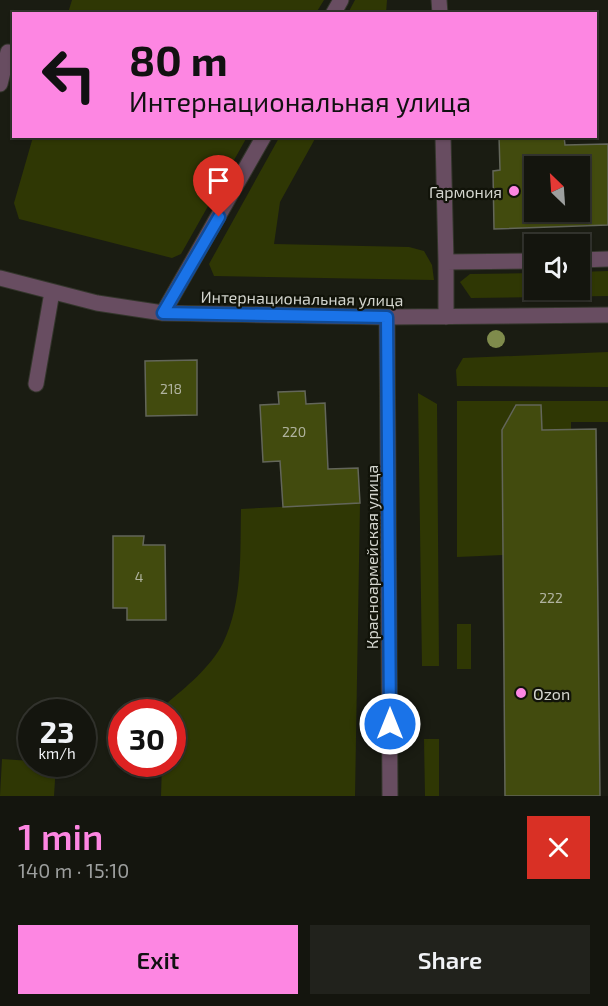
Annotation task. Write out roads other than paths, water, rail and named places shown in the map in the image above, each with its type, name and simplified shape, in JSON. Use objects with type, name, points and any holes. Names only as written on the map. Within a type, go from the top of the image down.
[{"type":"street","points":[[0,84],[8,52]]},
{"type":"street","points":[[163,313],[263,138]]},
{"type":"street","points":[[443,138],[446,317]]},
{"type":"street","points":[[590,260],[608,260]]},
{"type":"street","points":[[446,262],[524,261]]},
{"type":"street","name":"Интернациональная улица","points":[[0,278],[97,303],[163,313],[387,317],[608,315]]},
{"type":"street","points":[[36,384],[52,292]]},
{"type":"street","name":"Красноармейская улица","points":[[387,317],[390,796]]},
{"type":"place","name":"Гармония","points":[[514,191]]},
{"type":"place","name":"Ozon","points":[[521,693]]}]
